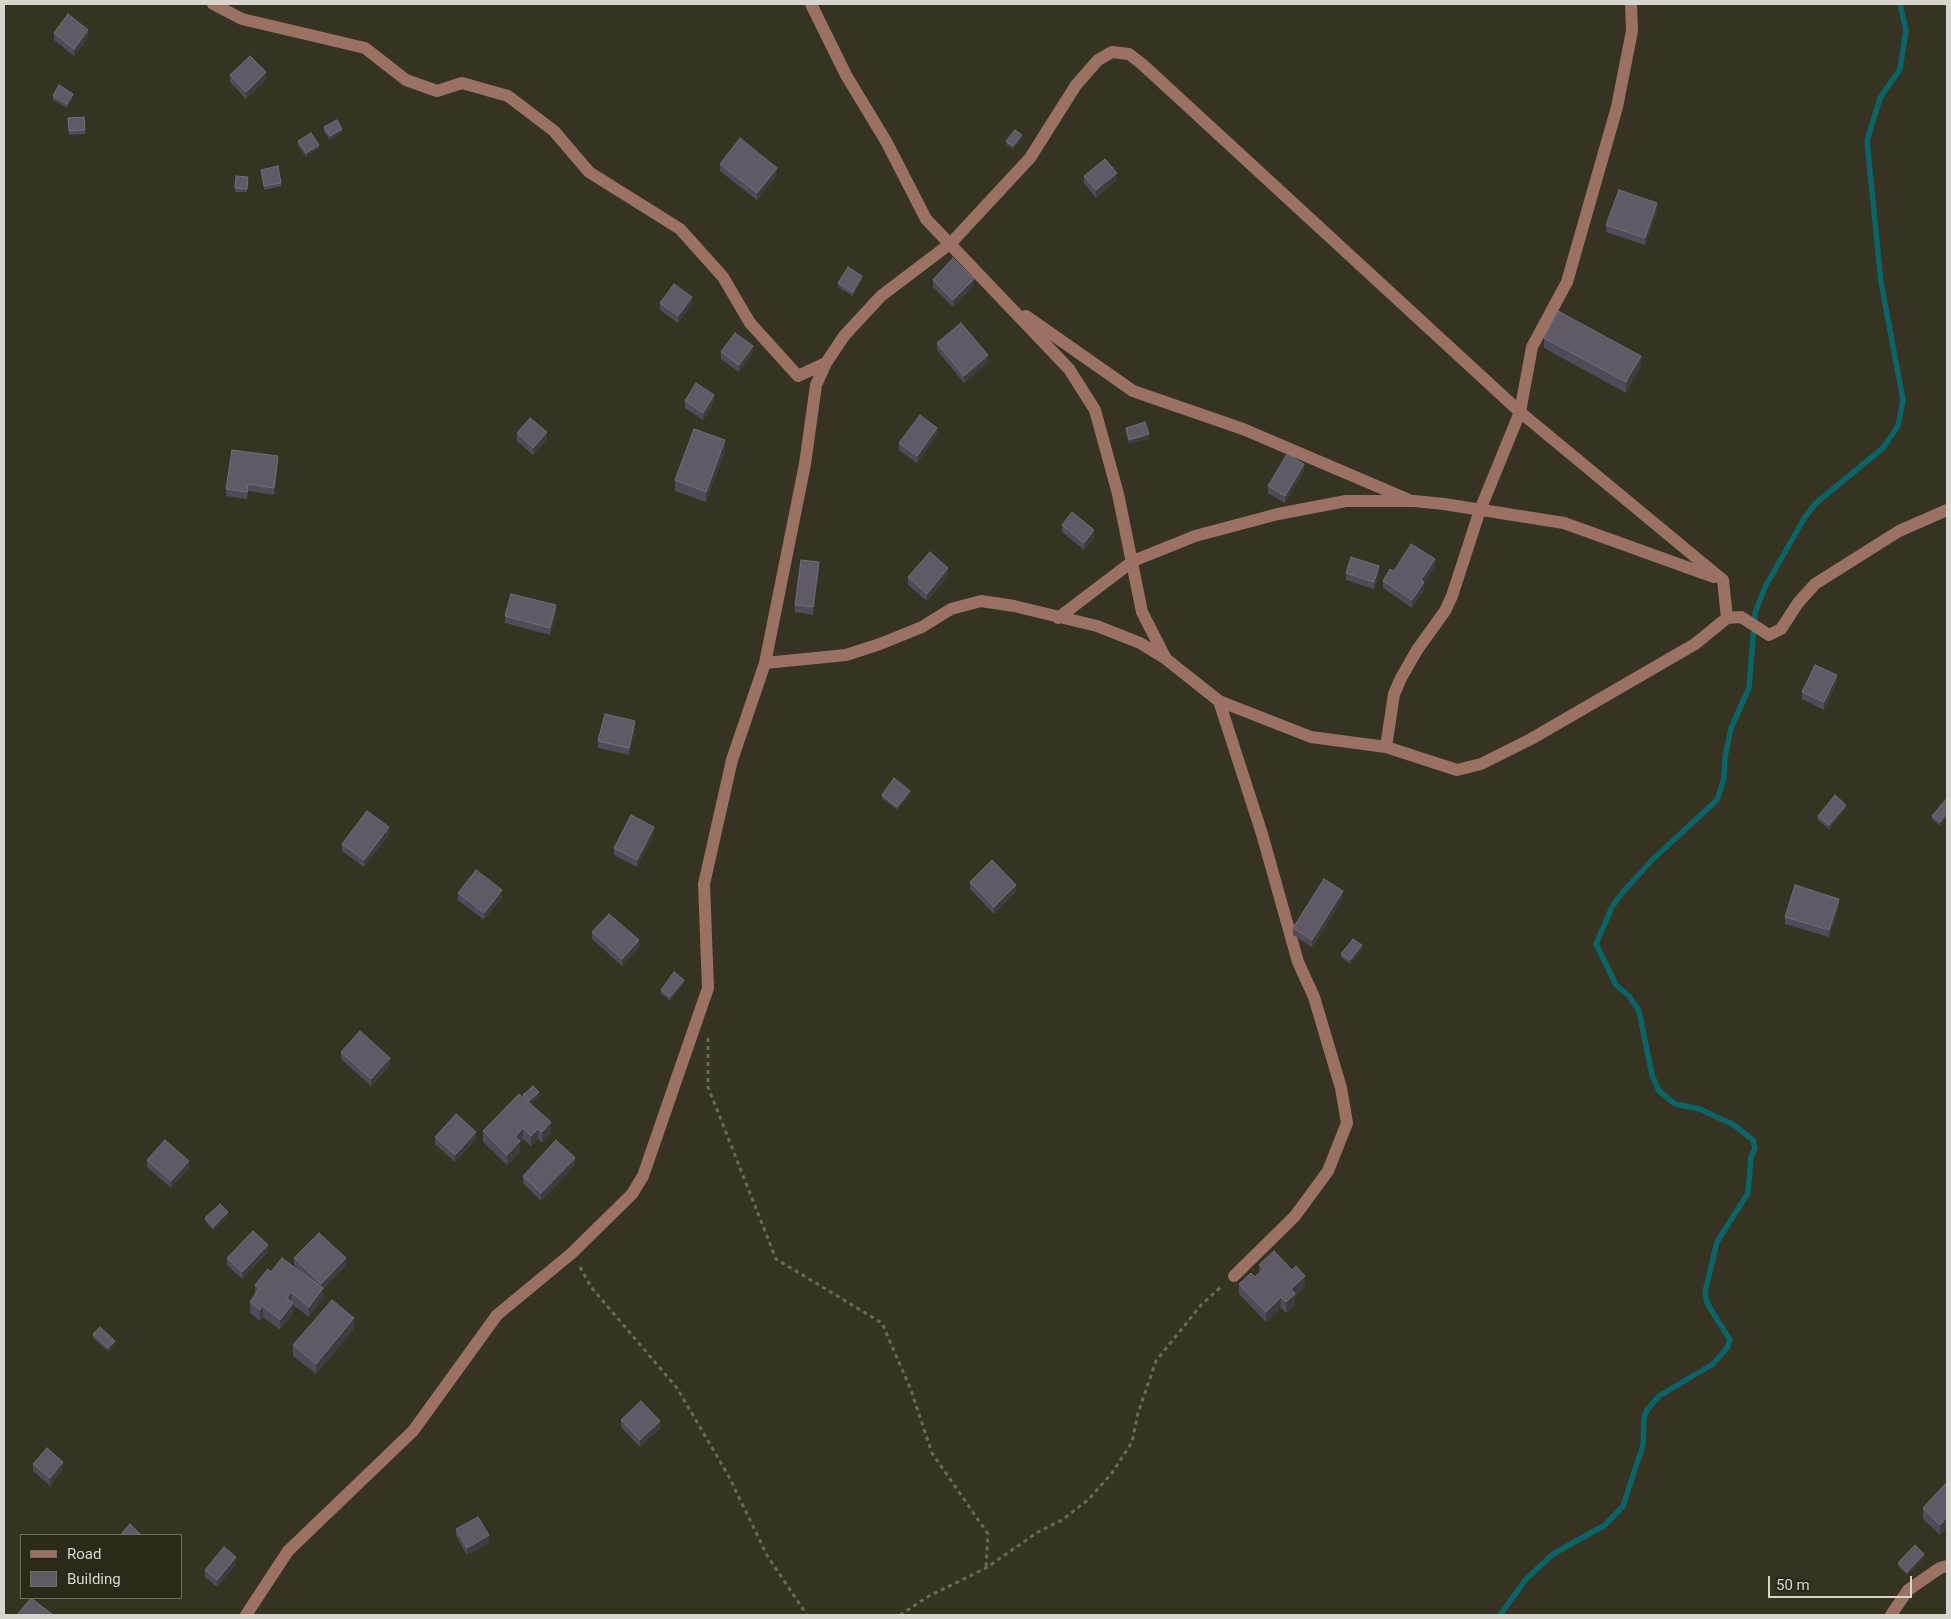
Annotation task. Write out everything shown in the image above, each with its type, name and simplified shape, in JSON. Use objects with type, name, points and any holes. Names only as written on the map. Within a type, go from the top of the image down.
[{"type":"street","points":[[213,4],[242,19],[365,48],[406,80],[437,92],[462,84],[508,96],[554,131],[588,172],[680,229],[723,277],[750,323],[798,376],[826,363]]},
{"type":"street","points":[[810,4],[846,76],[887,143],[926,219],[1069,369],[1095,410],[1118,494],[1142,612],[1166,659]]},
{"type":"street","points":[[1386,747],[1394,694],[1400,678],[1445,611],[1458,581],[1480,510],[1520,412],[1532,347],[1567,282],[1617,107],[1632,31],[1631,4]]},
{"type":"street","points":[[246,1615],[288,1550],[413,1431],[497,1315],[572,1253],[632,1194],[643,1176],[708,988],[704,884],[732,760],[765,663],[805,464],[816,385],[826,363],[844,336],[881,296],[951,244],[1030,158],[1076,85],[1098,60],[1112,52],[1129,54],[1520,412],[1723,580],[1726,618]]},
{"type":"street","points":[[1006,302],[1133,391],[1243,430],[1414,501]]},
{"type":"street","points":[[1058,618],[1133,561],[1196,536],[1278,514],[1346,501],[1414,501],[1564,523],[1723,580]]},
{"type":"street","points":[[765,663],[846,655],[922,627],[951,610],[981,601],[1014,606],[1097,626],[1140,643],[1166,659],[1219,701],[1311,736],[1386,747],[1457,770],[1481,764],[1531,739],[1695,644],[1726,618],[1741,617],[1769,634],[1782,628],[1798,603],[1816,584],[1899,530],[1947,510]]},
{"type":"street","points":[[1219,701],[1249,791],[1298,962],[1314,997],[1341,1088],[1347,1123],[1323,1179],[1295,1216],[1234,1276]]},
{"type":"street","points":[[1891,1615],[1908,1590],[1940,1568],[1947,1566]]},
{"type":"path","points":[[708,1037],[708,1087],[776,1259],[882,1323],[911,1390],[932,1453],[988,1534],[986,1568]]},
{"type":"path","points":[[572,1253],[591,1287],[677,1388],[728,1475],[768,1557],[807,1615]]},
{"type":"path","points":[[900,1615],[929,1596],[986,1568],[1038,1532],[1062,1520],[1089,1499],[1112,1473],[1132,1442],[1138,1413],[1156,1361],[1201,1305],[1234,1276]]},
{"type":"building","points":[[68,14],[88,30],[74,49],[54,33]]},
{"type":"building","points":[[250,56],[266,72],[246,92],[230,75]]},
{"type":"building","points":[[59,85],[73,94],[67,104],[53,96]]},
{"type":"building","points":[[84,117],[85,130],[69,131],[68,118]]},
{"type":"building","points":[[337,120],[342,129],[330,136],[324,127]]},
{"type":"building","points":[[1015,130],[1022,135],[1013,146],[1006,141]]},
{"type":"building","points":[[311,133],[319,145],[306,153],[298,141]]},
{"type":"building","points":[[740,138],[777,168],[757,193],[720,164]]},
{"type":"building","points":[[1105,159],[1117,173],[1096,190],[1084,176]]},
{"type":"building","points":[[278,166],[281,183],[264,186],[261,170]]},
{"type":"building","points":[[236,176],[248,177],[247,189],[235,188]]},
{"type":"building","points":[[1619,190],[1657,203],[1645,238],[1606,225]]},
{"type":"building","points":[[953,258],[974,279],[953,300],[933,280]]},
{"type":"building","points":[[848,267],[862,276],[853,292],[838,283]]},
{"type":"building","points":[[674,284],[692,297],[678,316],[660,303]]},
{"type":"building","points":[[1558,311],[1641,356],[1626,382],[1544,338]]},
{"type":"building","points":[[961,323],[988,355],[964,376],[937,343]]},
{"type":"building","points":[[735,333],[753,346],[739,365],[721,352]]},
{"type":"building","points":[[696,383],[714,395],[703,413],[685,401]]},
{"type":"building","points":[[920,415],[937,428],[917,456],[899,443]]},
{"type":"building","points":[[530,418],[547,432],[533,448],[517,433]]},
{"type":"building","points":[[1145,422],[1149,434],[1129,440],[1126,428]]},
{"type":"building","points":[[694,429],[725,440],[706,492],[675,480]]},
{"type":"building","points":[[232,450],[278,456],[274,488],[248,484],[247,492],[226,489]]},
{"type":"building","points":[[1287,454],[1304,464],[1285,496],[1268,486]]},
{"type":"building","points":[[1072,512],[1094,530],[1084,543],[1062,525]]},
{"type":"building","points":[[1411,544],[1435,559],[1421,580],[1424,582],[1412,600],[1383,581],[1390,569],[1394,571]]},
{"type":"building","points":[[930,552],[948,568],[927,594],[908,577]]},
{"type":"building","points":[[1351,557],[1379,566],[1374,582],[1346,573]]},
{"type":"building","points":[[801,560],[819,562],[813,607],[795,605]]},
{"type":"building","points":[[511,594],[556,605],[550,628],[505,616]]},
{"type":"building","points":[[1815,665],[1837,675],[1824,702],[1802,692]]},
{"type":"building","points":[[605,714],[635,721],[629,748],[598,741]]},
{"type":"building","points":[[894,778],[910,791],[897,807],[882,795]]},
{"type":"building","points":[[1835,795],[1846,805],[1829,825],[1818,816]]},
{"type":"building","points":[[1947,798],[1947,813],[1940,822],[1932,816]]},
{"type":"building","points":[[367,811],[389,827],[364,860],[342,844]]},
{"type":"building","points":[[631,815],[654,827],[637,860],[614,848]]},
{"type":"building","points":[[992,860],[1016,885],[994,907],[970,882]]},
{"type":"building","points":[[476,870],[502,890],[484,913],[458,893]]},
{"type":"building","points":[[1324,879],[1343,891],[1312,940],[1293,928]]},
{"type":"building","points":[[1795,885],[1839,899],[1829,930],[1785,917]]},
{"type":"building","points":[[609,914],[639,940],[622,959],[592,932]]},
{"type":"building","points":[[1353,939],[1362,945],[1350,960],[1341,954]]},
{"type":"building","points":[[674,972],[684,980],[670,997],[661,990]]},
{"type":"building","points":[[360,1031],[390,1058],[371,1079],[341,1052]]},
{"type":"building","points":[[533,1086],[539,1092],[529,1101],[523,1095]]},
{"type":"building","points":[[519,1094],[551,1122],[542,1132],[538,1129],[531,1136],[523,1128],[515,1137],[520,1141],[507,1155],[483,1131]]},
{"type":"building","points":[[456,1114],[476,1132],[455,1155],[435,1137]]},
{"type":"building","points":[[165,1140],[189,1161],[171,1181],[147,1160]]},
{"type":"building","points":[[556,1140],[575,1158],[541,1193],[523,1176]]},
{"type":"building","points":[[220,1204],[228,1212],[213,1227],[205,1218]]},
{"type":"building","points":[[253,1231],[268,1245],[242,1272],[227,1258]]},
{"type":"building","points":[[319,1233],[346,1258],[321,1284],[294,1258]]},
{"type":"building","points":[[1274,1251],[1292,1270],[1296,1266],[1305,1276],[1291,1289],[1295,1294],[1286,1302],[1281,1297],[1266,1312],[1239,1284],[1251,1273],[1255,1277],[1264,1269],[1259,1265]]},
{"type":"building","points":[[282,1258],[323,1288],[309,1307],[291,1292],[287,1298],[293,1303],[280,1320],[263,1306],[260,1310],[250,1302],[259,1288],[255,1285],[268,1269],[271,1272]]},
{"type":"building","points":[[332,1300],[354,1318],[316,1364],[293,1345]]},
{"type":"building","points":[[100,1327],[115,1341],[108,1348],[93,1334]]},
{"type":"building","points":[[641,1401],[660,1421],[640,1440],[621,1420]]},
{"type":"building","points":[[47,1448],[63,1462],[50,1478],[33,1464]]},
{"type":"building","points":[[1947,1482],[1947,1517],[1940,1525],[1923,1508]]},
{"type":"building","points":[[478,1517],[489,1535],[467,1548],[456,1529]]},
{"type":"building","points":[[130,1524],[140,1534],[123,1534]]},
{"type":"building","points":[[1915,1545],[1924,1554],[1907,1572],[1898,1563]]},
{"type":"building","points":[[224,1547],[236,1557],[217,1580],[205,1570]]},
{"type":"building","points":[[30,1599],[32,1599],[53,1615],[17,1615]]},
{"type":"waterway","points":[[1500,1615],[1527,1578],[1553,1554],[1605,1525],[1623,1506],[1643,1445],[1644,1418],[1647,1410],[1659,1396],[1713,1364],[1727,1348],[1730,1340],[1707,1303],[1705,1292],[1717,1242],[1748,1193],[1751,1157],[1755,1148],[1753,1140],[1734,1125],[1700,1109],[1675,1104],[1659,1091],[1652,1075],[1639,1011],[1629,996],[1616,985],[1596,944],[1612,907],[1622,893],[1652,860],[1717,800],[1724,778],[1725,757],[1731,728],[1749,688],[1755,613],[1765,587],[1805,517],[1816,503],[1883,448],[1898,426],[1903,400],[1881,282],[1867,141],[1880,98],[1900,69],[1906,30],[1900,4]]}]
